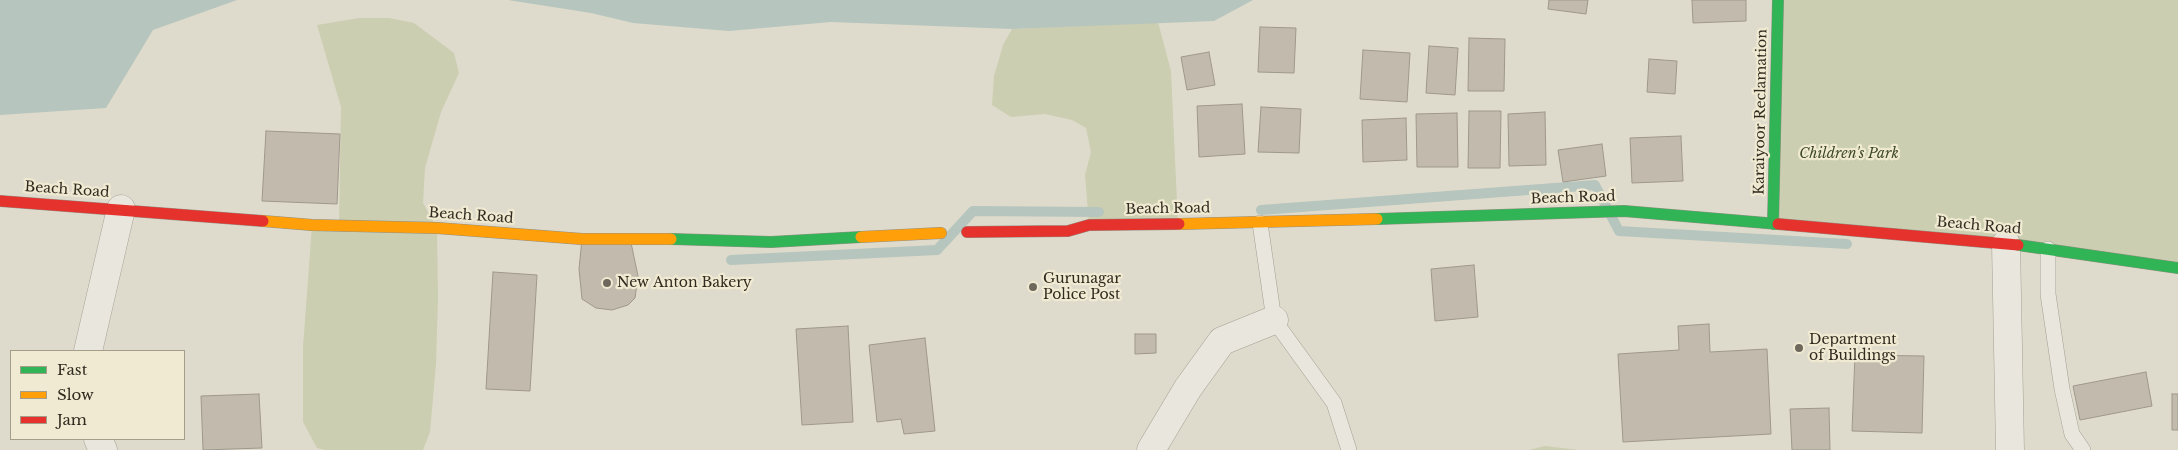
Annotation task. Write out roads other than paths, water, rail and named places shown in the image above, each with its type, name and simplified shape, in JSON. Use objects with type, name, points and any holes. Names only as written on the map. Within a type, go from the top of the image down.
[{"type":"main road","name":"Karaiyoor Reclamation","points":[[1773,224],[1778,0]]},
{"type":"main road","name":"Beach Road","points":[[0,201],[312,224],[437,228],[582,239],[630,238],[771,242],[941,233]]},
{"type":"main road","name":"Beach Road","points":[[967,232],[1068,231],[1089,225],[1260,223],[1624,211],[2006,244],[2178,268]]},
{"type":"street","points":[[88,350],[121,209]]},
{"type":"street","points":[[2006,244],[2010,450]]},
{"type":"street","points":[[1150,450],[1188,388],[1222,341],[1274,320]]},
{"type":"lane","points":[[1260,223],[1274,320],[1334,403],[1349,450]]},
{"type":"lane","points":[[2048,249],[2048,294],[2062,389],[2072,434],[2083,450]]},
{"type":"waterway","points":[[1261,210],[1595,185],[1619,231],[1847,244]]},
{"type":"waterway","points":[[731,260],[937,250],[973,211],[1099,212]]},
{"type":"place","name":"New Anton Bakery","points":[[607,283]]},
{"type":"place","name":"Gurunagar Police Post","points":[[1033,287]]},
{"type":"place","name":"Department of Buildings","points":[[1799,348]]},
{"type":"park label","name":"Children's Park","points":[[1849,154]]}]
